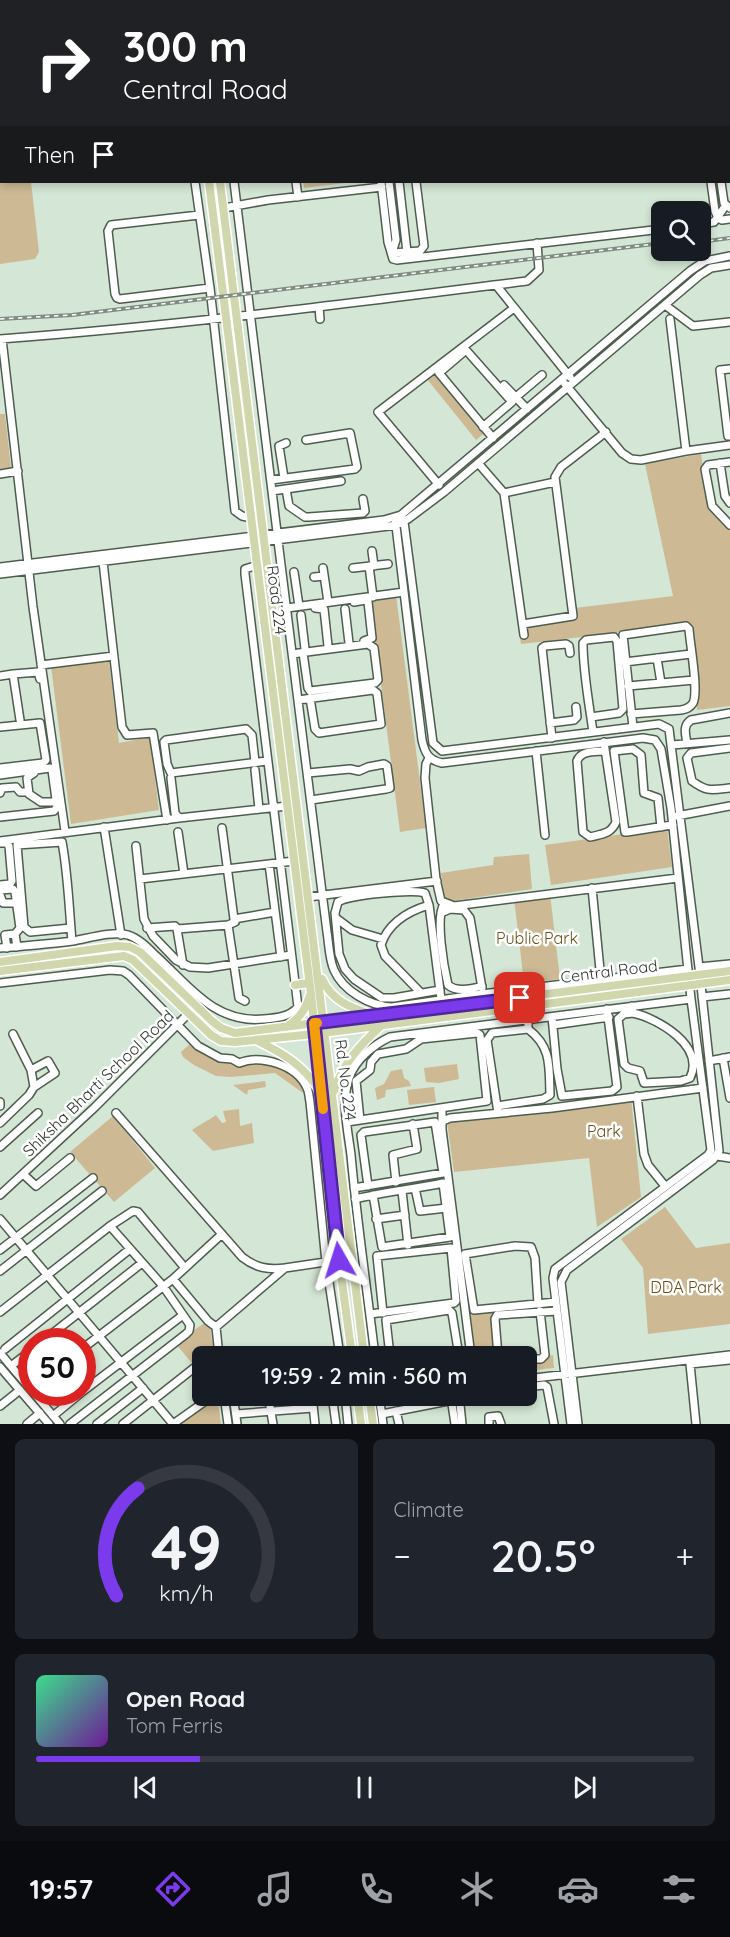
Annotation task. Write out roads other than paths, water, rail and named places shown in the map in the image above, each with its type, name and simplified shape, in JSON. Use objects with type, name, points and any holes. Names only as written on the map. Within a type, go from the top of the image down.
[{"type":"main road","name":"Road 224","points":[[209,183],[232,316],[265,538],[324,1022]]},
{"type":"main road","name":"Road 224","points":[[220,183],[254,539],[314,1023]]},
{"type":"main road","name":"Central Road","points":[[0,962],[117,946],[130,947],[155,960],[221,1028],[235,1033],[377,1016],[520,994],[689,977]]},
{"type":"main road","name":"Central Road","points":[[0,971],[124,956],[133,960],[202,1028],[222,1041],[235,1042],[516,1008],[730,971]]},
{"type":"main road","points":[[318,970],[325,985],[337,999],[349,1007],[377,1016]]},
{"type":"main road","name":"Central Road","points":[[700,975],[730,980]]},
{"type":"main road","points":[[295,985],[309,983]]},
{"type":"main road","points":[[286,1027],[299,1017],[310,994]]},
{"type":"main road","name":"Rd. No. 224","points":[[324,1022],[363,1346]]},
{"type":"main road","name":"Rd. No. 224","points":[[314,1023],[339,1260],[351,1346]]},
{"type":"main road","points":[[333,1093],[339,1074],[355,1050],[382,1025]]},
{"type":"main road","points":[[255,1040],[297,1063],[321,1094]]},
{"type":"main road","points":[[359,1406],[362,1424]]},
{"type":"main road","points":[[371,1406],[373,1424]]},
{"type":"street","points":[[195,183],[210,288],[235,511],[242,516],[252,518]]},
{"type":"street","points":[[234,183],[277,532]]},
{"type":"street","points":[[296,183],[298,197]]},
{"type":"street","points":[[389,183],[396,240],[392,253]]},
{"type":"street","points":[[399,183],[407,252]]},
{"type":"street","points":[[392,253],[420,251],[424,246],[416,183]]},
{"type":"street","points":[[711,183],[718,218],[730,219]]},
{"type":"street","points":[[711,222],[728,207],[721,183]]},
{"type":"street","points":[[213,210],[381,184],[388,242],[393,259],[401,260],[651,230]]},
{"type":"street","points":[[199,214],[114,224],[109,227],[115,294],[117,298],[120,298],[210,288]]},
{"type":"street","points":[[46,717],[1,339],[251,315],[527,281],[539,270],[537,243]]},
{"type":"street","points":[[265,538],[277,532],[399,520],[699,264],[713,258],[730,256]]},
{"type":"street","points":[[0,574],[29,567],[254,539],[265,538],[278,541],[399,520],[478,463],[707,271],[730,265]]},
{"type":"street","points":[[496,285],[568,374],[570,384],[622,453],[631,459],[647,459],[686,450],[730,445]]},
{"type":"street","points":[[665,305],[693,327],[730,322]]},
{"type":"street","points":[[319,307],[320,319]]},
{"type":"street","points":[[439,485],[378,412],[514,308]]},
{"type":"street","points":[[670,319],[686,450]]},
{"type":"street","points":[[483,427],[512,402],[466,350],[439,373],[483,427],[493,438]]},
{"type":"street","points":[[472,350],[527,409]]},
{"type":"street","points":[[730,369],[720,370],[728,436],[730,436]]},
{"type":"street","points":[[516,397],[542,375]]},
{"type":"street","points":[[562,380],[570,384]]},
{"type":"street","points":[[523,624],[572,617],[555,482],[556,473],[606,432]]},
{"type":"street","points":[[271,480],[357,467],[350,434],[306,440]]},
{"type":"street","points":[[284,478],[279,446],[286,443]]},
{"type":"street","points":[[730,462],[708,465],[705,470],[712,506],[730,525]]},
{"type":"street","points":[[478,463],[504,493],[524,635]]},
{"type":"street","points":[[720,463],[728,498]]},
{"type":"street","points":[[0,474],[18,471]]},
{"type":"street","points":[[504,493],[555,482]]},
{"type":"street","points":[[272,491],[339,484]]},
{"type":"street","points":[[286,489],[289,506],[305,517],[363,513],[365,511],[363,499]]},
{"type":"street","points":[[399,520],[404,592],[422,740],[429,758],[441,763],[643,738],[652,739],[659,744],[675,819],[700,975],[718,1143],[717,1156]]},
{"type":"street","points":[[399,520],[433,743],[441,751],[659,724],[669,729],[675,776],[678,878],[711,1150],[555,1269],[553,1278],[557,1311],[578,1424]]},
{"type":"street","points":[[0,567],[103,562],[254,539]]},
{"type":"street","points":[[278,541],[333,969],[349,990],[383,1007],[441,999],[483,990]]},
{"type":"street","points":[[372,551],[373,597]]},
{"type":"street","points":[[103,562],[123,732],[129,736],[153,733],[167,820]]},
{"type":"street","points":[[353,568],[388,564]]},
{"type":"street","points":[[0,890],[14,890],[20,928],[15,934],[2,935],[4,948],[120,935],[134,937],[155,960],[214,1009],[237,1019],[261,1019],[296,1010],[298,1003],[244,571],[258,565]]},
{"type":"street","points":[[323,568],[328,602]]},
{"type":"street","points":[[294,572],[303,607]]},
{"type":"street","points":[[314,577],[324,576]]},
{"type":"street","points":[[303,607],[404,592]]},
{"type":"street","points":[[304,651],[371,640],[368,601],[354,602]]},
{"type":"street","points":[[287,608],[324,609],[328,646]]},
{"type":"street","points":[[345,609],[349,643]]},
{"type":"street","points":[[292,652],[304,651],[370,645],[374,648],[378,680],[375,683],[310,691],[304,651],[302,615]]},
{"type":"street","points":[[631,714],[688,708],[694,700],[689,629],[683,626],[624,635],[625,662],[631,714],[633,727]]},
{"type":"street","points":[[591,717],[622,711],[617,641],[614,637],[586,640],[583,643],[591,717],[593,732]]},
{"type":"street","points":[[552,738],[542,648],[566,644],[570,652]]},
{"type":"street","points":[[625,662],[691,654]]},
{"type":"street","points":[[41,665],[114,656]]},
{"type":"street","points":[[657,658],[660,683]]},
{"type":"street","points":[[0,676],[39,673],[65,831]]},
{"type":"street","points":[[13,675],[20,720]]},
{"type":"street","points":[[628,686],[694,680]]},
{"type":"street","points":[[298,700],[310,698],[374,690],[377,693],[381,724],[319,733],[315,729],[310,698]]},
{"type":"street","points":[[550,723],[574,720],[577,717],[576,707]]},
{"type":"street","points":[[687,744],[685,730],[687,722],[730,713]]},
{"type":"street","points":[[0,725],[46,717]]},
{"type":"street","points":[[0,725],[40,723],[46,760]]},
{"type":"street","points":[[178,818],[175,813],[165,741],[243,729],[252,735],[259,809]]},
{"type":"street","points":[[672,745],[730,740]]},
{"type":"street","points":[[604,742],[616,822],[613,829],[608,832],[590,837],[583,832],[577,761],[583,753],[605,752]]},
{"type":"street","points":[[613,742],[625,832],[661,827],[675,819],[730,806]]},
{"type":"street","points":[[730,748],[691,753],[687,758],[692,781],[706,790],[730,788]]},
{"type":"street","points":[[614,751],[633,749],[641,755],[644,794],[658,798],[661,827]]},
{"type":"street","points":[[536,751],[545,835]]},
{"type":"street","points":[[429,758],[424,778],[437,881],[441,901],[444,904],[454,906],[678,878]]},
{"type":"street","points":[[0,768],[55,760]]},
{"type":"street","points":[[159,775],[255,766],[267,761]]},
{"type":"street","points":[[308,773],[350,769],[359,771],[384,764],[387,766],[390,785],[390,788],[386,789],[311,801]]},
{"type":"street","points":[[0,774],[51,768],[57,807],[54,810],[0,817]]},
{"type":"street","points":[[28,792],[27,778],[34,773],[34,770]]},
{"type":"street","points":[[675,776],[690,774]]},
{"type":"street","points":[[0,793],[2,788],[16,787],[20,792],[28,792],[41,802],[56,802]]},
{"type":"street","points":[[0,885],[9,884],[12,880],[3,842],[65,831],[287,806]]},
{"type":"street","points":[[298,818],[313,816]]},
{"type":"street","points":[[104,827],[120,935]]},
{"type":"street","points":[[147,928],[228,926],[235,922],[222,828]]},
{"type":"street","points":[[178,832],[184,874]]},
{"type":"street","points":[[21,946],[24,927],[16,846],[21,844],[60,841],[63,845],[72,941]]},
{"type":"street","points":[[136,846],[147,928],[165,950],[183,965],[194,968],[291,955]]},
{"type":"street","points":[[140,879],[294,861]]},
{"type":"street","points":[[269,864],[281,957]]},
{"type":"street","points":[[308,897],[437,881]]},
{"type":"street","points":[[592,888],[601,980]]},
{"type":"street","points":[[440,990],[382,998],[354,979],[345,969],[339,954],[336,918],[338,902],[345,898],[415,891],[425,893],[429,905],[440,990],[441,999]]},
{"type":"street","points":[[0,895],[3,903],[17,903]]},
{"type":"street","points":[[444,904],[440,909],[448,985],[452,989],[520,994],[601,980],[689,977]]},
{"type":"street","points":[[421,993],[385,956],[381,945],[383,939],[403,916],[429,905]]},
{"type":"street","points":[[324,908],[336,907]]},
{"type":"street","points":[[441,913],[450,909],[464,910],[470,918],[483,990]]},
{"type":"street","points":[[234,919],[275,912]]},
{"type":"street","points":[[336,918],[352,930],[383,939]]},
{"type":"street","points":[[228,926],[239,998],[245,1001]]},
{"type":"street","points":[[24,927],[30,932],[71,928]]},
{"type":"street","points":[[177,929],[183,965]]},
{"type":"street","points":[[15,934],[21,946]]},
{"type":"street","points":[[155,960],[165,950]]},
{"type":"street","points":[[700,975],[730,964]]},
{"type":"street","points":[[0,983],[110,970],[123,971],[207,1052],[239,1063],[249,1059],[269,1061],[291,1071],[306,1085],[310,1102],[326,1262],[339,1346]]},
{"type":"street","points":[[702,997],[730,994]]},
{"type":"street","points":[[360,1120],[356,1081],[370,1070],[371,1062],[378,1054],[406,1049],[421,1039],[517,1021],[553,1021],[691,999]]},
{"type":"street","points":[[516,1008],[517,1021]]},
{"type":"street","points":[[632,1009],[651,1018],[682,1040],[693,1066],[690,1078],[681,1081],[644,1083],[639,1071],[628,1068],[624,1064],[618,1019],[632,1009]]},
{"type":"street","points":[[553,1021],[562,1096],[612,1091],[617,1087],[608,1013]]},
{"type":"street","name":"Shiksha Bharti School Road","points":[[0,1195],[94,1108],[188,1014]]},
{"type":"street","points":[[528,1020],[528,1029]]},
{"type":"street","points":[[443,1121],[450,1118],[498,1109],[543,1099],[550,1095],[546,1047],[528,1029],[492,1033],[487,1040],[498,1109]]},
{"type":"street","points":[[347,1122],[487,1101],[480,1035],[476,1030]]},
{"type":"street","points":[[374,1346],[347,1122],[346,1089],[349,1075],[378,1043],[390,1037],[476,1030]]},
{"type":"street","points":[[13,1034],[31,1070],[34,1087]]},
{"type":"street","points":[[709,1061],[727,1058],[730,1098]]},
{"type":"street","points":[[0,1122],[29,1095],[34,1087],[55,1073],[48,1061],[31,1070]]},
{"type":"street","points":[[498,1109],[703,1088]]},
{"type":"street","points":[[637,1096],[644,1154],[648,1165],[665,1186]]},
{"type":"street","points":[[442,1109],[446,1182],[470,1346]]},
{"type":"street","points":[[0,1147],[38,1113]]},
{"type":"street","points":[[116,1113],[242,1257],[251,1264],[270,1270],[339,1260]]},
{"type":"street","points":[[368,1186],[363,1132],[432,1120],[436,1124],[445,1173]]},
{"type":"street","points":[[396,1182],[393,1155],[417,1149],[413,1124]]},
{"type":"street","points":[[570,1424],[561,1282],[567,1270],[717,1156],[730,1158]]},
{"type":"street","points":[[23,1174],[36,1186],[70,1158]]},
{"type":"street","points":[[354,1188],[445,1173]]},
{"type":"street","points":[[0,1250],[93,1178]]},
{"type":"street","points":[[355,1199],[446,1182]]},
{"type":"street","points":[[373,1195],[382,1247],[450,1238],[446,1182]]},
{"type":"street","points":[[415,1188],[420,1211],[447,1208]]},
{"type":"street","points":[[0,1271],[102,1191]]},
{"type":"street","points":[[402,1191],[408,1245]]},
{"type":"street","points":[[0,1312],[131,1212],[138,1212],[185,1268]]},
{"type":"street","points":[[376,1218],[405,1215]]},
{"type":"street","points":[[0,1219],[173,1424],[198,1406]]},
{"type":"street","points":[[70,1424],[189,1331],[190,1324],[163,1286],[110,1226]]},
{"type":"street","points":[[98,1336],[173,1279],[222,1234]]},
{"type":"street","points":[[537,1359],[545,1355],[539,1308],[535,1258],[531,1247],[511,1247],[465,1254],[474,1310],[539,1308],[557,1311]]},
{"type":"street","points":[[363,1258],[449,1248],[452,1250],[456,1301],[385,1316]]},
{"type":"street","points":[[18,1376],[2,1351],[130,1249]]},
{"type":"street","points":[[377,1256],[389,1346]]},
{"type":"street","points":[[59,1328],[142,1263]]},
{"type":"street","points":[[216,1327],[285,1268]]},
{"type":"street","points":[[173,1279],[216,1327],[218,1346]]},
{"type":"street","points":[[497,1346],[495,1317],[497,1315],[539,1308],[556,1302]]},
{"type":"street","points":[[371,1318],[449,1310],[452,1313],[457,1346]]},
{"type":"street","points":[[96,1381],[183,1315]]},
{"type":"street","points":[[537,1378],[730,1354]]},
{"type":"street","points":[[696,1424],[690,1364],[730,1360]]},
{"type":"street","points":[[11,1366],[18,1361]]},
{"type":"street","points":[[0,1367],[18,1388]]},
{"type":"street","points":[[123,1424],[192,1370]]},
{"type":"street","points":[[537,1386],[547,1387],[554,1424]]},
{"type":"street","points":[[97,1424],[142,1388]]},
{"type":"street","points":[[0,1406],[18,1392]]},
{"type":"street","points":[[382,1414],[448,1401],[452,1404],[456,1424]]},
{"type":"street","points":[[36,1406],[49,1424]]},
{"type":"street","points":[[43,1406],[60,1424]]},
{"type":"street","points":[[53,1416],[65,1406]]},
{"type":"street","points":[[226,1406],[228,1424]]},
{"type":"street","points":[[235,1406],[237,1424]]},
{"type":"street","points":[[270,1406],[273,1424]]},
{"type":"street","points":[[334,1406],[336,1424]]},
{"type":"street","points":[[346,1406],[348,1424]]},
{"type":"street","points":[[381,1406],[383,1424]]},
{"type":"street","points":[[460,1406],[462,1424]]},
{"type":"street","points":[[236,1414],[313,1407],[315,1424]]},
{"type":"street","points":[[396,1411],[399,1424]]},
{"type":"street","points":[[27,1424],[40,1413]]},
{"type":"street","points":[[489,1424],[489,1417],[498,1416],[501,1424]]},
{"type":"railway","points":[[711,241],[730,238]]},
{"type":"railway","points":[[0,319],[72,315],[651,244]]},
{"type":"park label","name":"Public Park","points":[[537,938]]},
{"type":"park label","name":"Park","points":[[604,1131]]},
{"type":"park label","name":"DDA Park","points":[[686,1287]]}]
